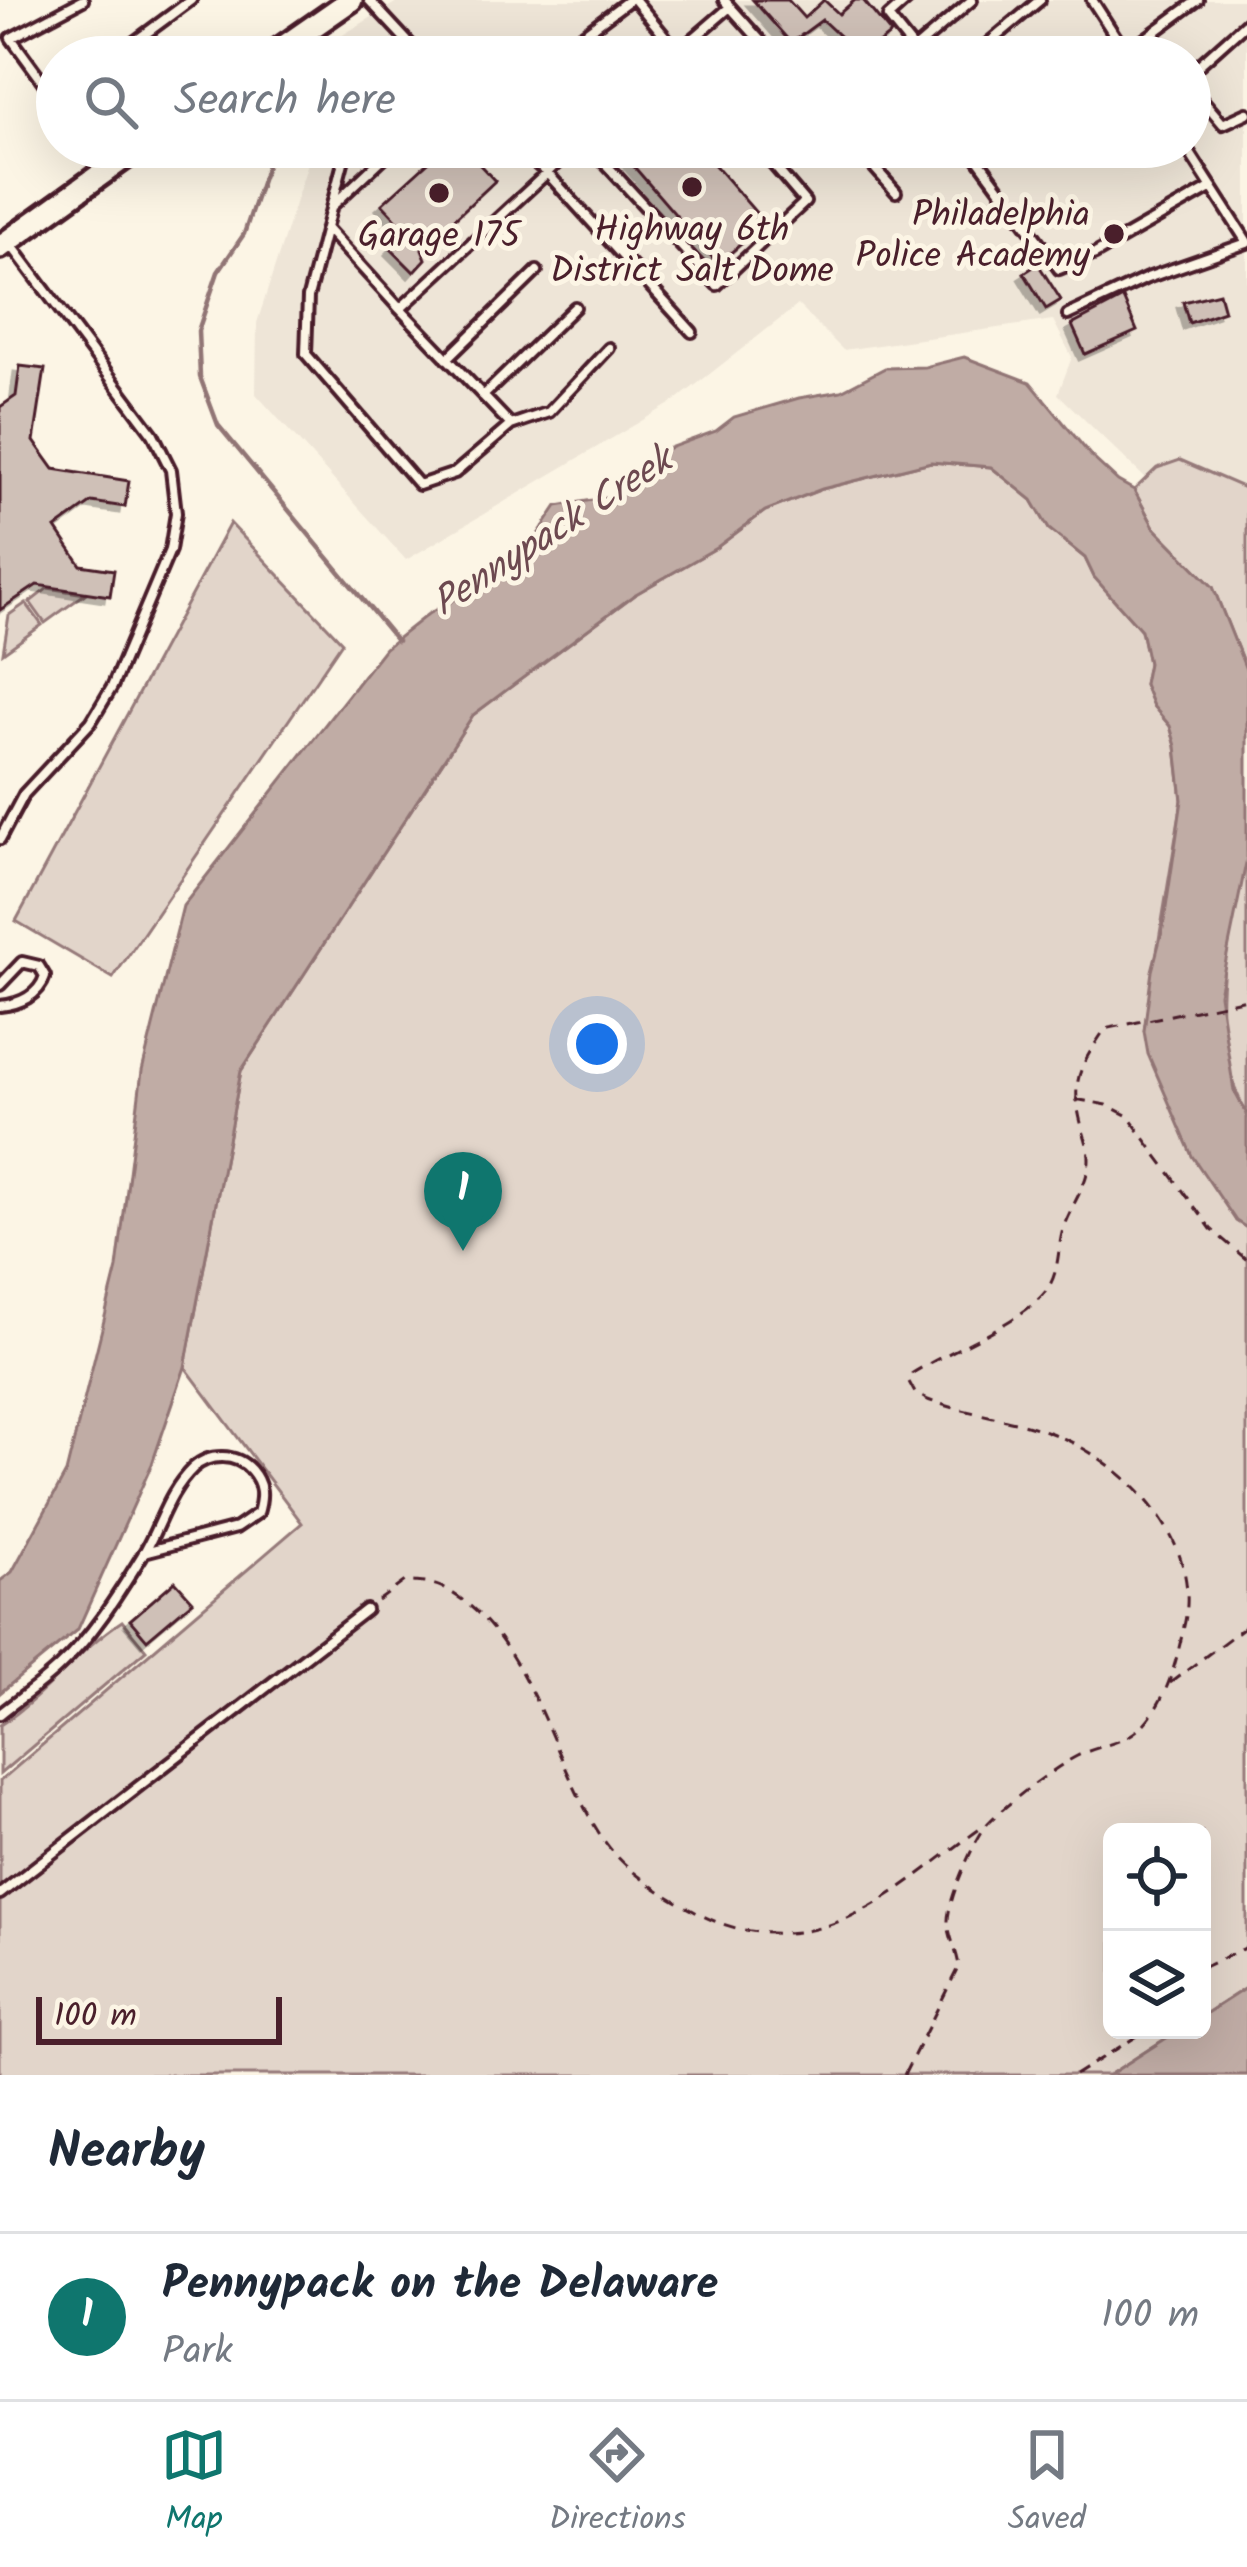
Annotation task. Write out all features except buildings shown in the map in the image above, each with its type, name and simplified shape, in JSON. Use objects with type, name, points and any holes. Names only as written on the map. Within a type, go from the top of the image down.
[{"type":"main road","points":[[299,36],[351,0]]},
{"type":"main road","points":[[4,244],[110,168]]},
{"type":"lane","points":[[36,75],[5,39],[83,0]]},
{"type":"lane","points":[[142,36],[190,0]]},
{"type":"lane","points":[[369,0],[402,36]]},
{"type":"lane","points":[[582,36],[632,0],[661,36]]},
{"type":"lane","points":[[903,36],[888,17],[907,0]]},
{"type":"lane","points":[[935,36],[972,0]]},
{"type":"lane","points":[[997,36],[1040,0]]},
{"type":"lane","points":[[1092,0],[1115,36]]},
{"type":"lane","points":[[1152,36],[1198,0]]},
{"type":"lane","points":[[696,36],[727,4],[756,36]]},
{"type":"lane","points":[[1211,54],[1247,22]]},
{"type":"lane","points":[[1211,110],[1223,124],[1247,113]]},
{"type":"lane","points":[[341,168],[308,297],[305,354],[419,485],[455,473],[511,425],[549,412],[609,347]]},
{"type":"lane","points":[[331,207],[373,168]]},
{"type":"lane","points":[[541,168],[692,332]]},
{"type":"lane","points":[[400,309],[552,168]]},
{"type":"lane","points":[[609,168],[717,285],[805,202],[776,168]]},
{"type":"lane","points":[[875,168],[896,192]]},
{"type":"lane","points":[[985,168],[1059,268],[1095,254],[1211,187]]},
{"type":"lane","points":[[1068,315],[1147,278],[1247,242],[1199,168]]},
{"type":"lane","points":[[326,228],[511,425]]},
{"type":"lane","points":[[0,839],[24,794],[91,722],[112,687],[170,550],[176,513],[171,470],[153,434],[4,244]]},
{"type":"lane","points":[[447,358],[537,271]]},
{"type":"lane","points":[[483,396],[575,308]]},
{"type":"lane","points":[[0,985],[22,962],[39,965],[45,976],[37,992],[19,1003],[0,1006]]},
{"type":"lane","points":[[0,1714],[60,1666],[99,1621],[145,1552],[169,1498],[194,1467],[224,1456],[246,1464],[256,1475],[262,1487],[258,1513],[236,1528],[145,1552]]},
{"type":"lane","points":[[0,1894],[367,1610]]},
{"type":"path","points":[[367,1610],[405,1581],[440,1586],[473,1612],[504,1642],[571,1785],[604,1841],[653,1888],[718,1925],[772,1935],[840,1922],[899,1887],[1072,1759],[1106,1748],[1138,1730],[1168,1684],[1186,1618],[1189,1585],[1186,1567],[1157,1513],[1127,1481],[1071,1441],[949,1407],[915,1394],[909,1386],[911,1374],[1046,1292],[1058,1268],[1063,1229],[1088,1168],[1074,1099],[1080,1070],[1105,1029],[1247,999]]},
{"type":"path","points":[[1074,1099],[1106,1105],[1128,1116],[1211,1229],[1247,1260]]},
{"type":"path","points":[[1168,1684],[1247,1625]]},
{"type":"path","points":[[904,2075],[956,1976],[959,1966],[948,1924],[950,1907],[989,1822]]},
{"type":"path","points":[[1211,1965],[1247,1947]]},
{"type":"path","points":[[1075,2075],[1133,2039]]},
{"type":"shaded area","points":[[400,0],[1247,0],[1247,525],[1175,507],[1058,394],[1072,357],[1053,320],[843,350],[798,305],[675,401],[406,560],[256,394],[257,323],[306,168],[1211,168],[1211,36],[341,36]]},
{"type":"shaded area","points":[[1180,460],[1247,489],[1247,672],[1213,587],[1154,527],[1134,490],[1157,468]]},
{"type":"shaded area","points":[[931,462],[991,467],[1032,500],[1049,529],[1085,558],[1094,577],[1141,630],[1148,663],[1144,684],[1153,706],[1170,726],[1176,746],[1182,800],[1144,1031],[1236,1221],[1247,1228],[1247,1987],[1211,2010],[1211,1823],[1103,1823],[1103,2039],[1165,2039],[1109,2075],[0,2075],[0,1781],[302,1523],[185,1367],[241,1071],[473,715],[634,595],[716,548],[765,511],[822,489]]},
{"type":"shaded area","points":[[230,523],[342,642],[113,978],[16,921]]},
{"type":"shaded area","points":[[48,588],[85,594],[45,623],[30,602]]},
{"type":"shaded area","points":[[26,603],[42,625],[3,653],[9,615]]},
{"type":"shaded area","points":[[1247,858],[1247,1114],[1226,1053],[1222,987],[1231,921]]},
{"type":"shaded area","points":[[122,1621],[146,1650],[0,1774],[0,1725]]},
{"type":"water","name":"Pennypack Creek","points":[[964,357],[1030,382],[1091,456],[1134,490],[1154,527],[1213,587],[1247,672],[1247,858],[1219,994],[1234,1091],[1247,1114],[1247,1228],[1236,1221],[1192,1156],[1148,1054],[1144,1031],[1152,971],[1182,800],[1170,726],[1153,706],[1144,684],[1148,663],[1141,630],[1094,577],[1085,558],[1049,529],[1032,500],[991,467],[931,462],[822,489],[765,511],[716,548],[634,595],[473,715],[241,1071],[185,1367],[152,1464],[78,1629],[0,1693],[0,1581],[12,1572],[66,1473],[117,1268],[142,1071],[183,906],[385,648],[531,545],[557,506],[610,497],[661,451],[716,431],[734,417],[841,391],[885,368],[925,367]]},
{"type":"water","points":[[1247,1987],[1247,2075],[1109,2075],[1165,2039],[1211,2039],[1211,2010]]},
{"type":"waterway","points":[[266,168],[244,234],[218,272],[198,331],[200,377],[218,425],[397,641]]},
{"type":"place","name":"Highway 6th District Salt Dome","points":[[692,187]]},
{"type":"place","name":"Garage 175","points":[[439,193]]},
{"type":"place","name":"Philadelphia Police Academy","points":[[1114,234]]},
{"type":"place","name":"Pennypack on the Delaware","points":[[463,1251]]}]
